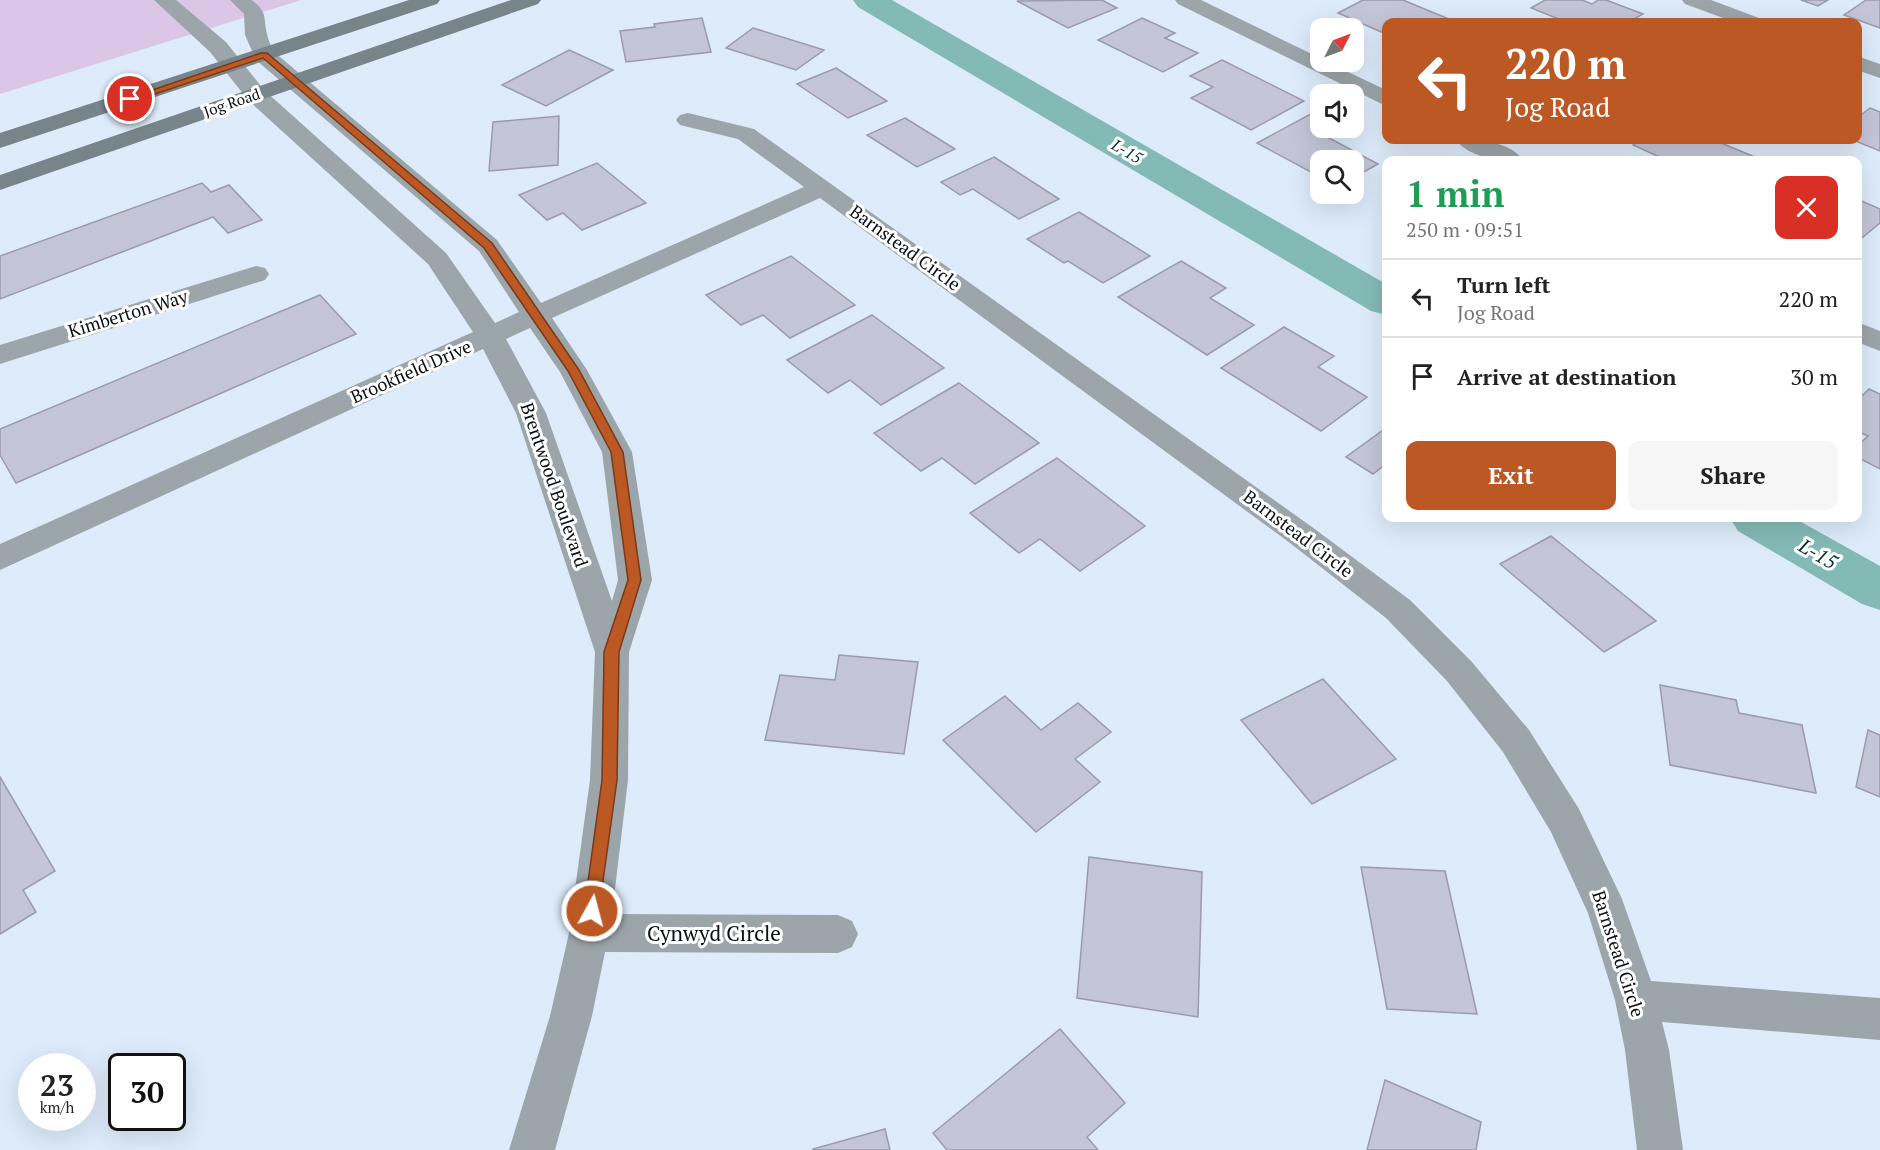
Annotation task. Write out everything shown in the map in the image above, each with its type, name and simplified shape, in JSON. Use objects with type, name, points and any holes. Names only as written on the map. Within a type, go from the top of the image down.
[{"type":"main road","name":"Jog Road","points":[[0,141],[430,0]]},
{"type":"main road","name":"Jog Road","points":[[0,183],[531,0]]},
{"type":"street","name":"Brentwood Boulevard","points":[[164,0],[218,47],[256,95],[437,259],[490,336],[531,413],[612,652]]},
{"type":"street","points":[[240,0],[254,12],[256,35],[264,55]]},
{"type":"street","points":[[1185,0],[1382,97]]},
{"type":"street","points":[[1692,0],[1741,18]]},
{"type":"street","name":"Brentwood Boulevard","points":[[264,55],[488,246],[573,370],[617,452],[634,580],[612,652],[609,780],[589,933],[571,1016],[532,1150]]},
{"type":"street","points":[[1862,65],[1880,71]]},
{"type":"street","name":"Barnstead Circle","points":[[688,120],[746,134],[822,188],[1301,535],[1398,609],[1460,671],[1516,741],[1565,821],[1608,912],[1636,1000],[1647,1050],[1660,1150]]},
{"type":"street","points":[[1477,144],[1502,156]]},
{"type":"street","name":"Brookfield Drive","points":[[0,558],[535,315],[822,188]]},
{"type":"street","name":"Kimberton Way","points":[[0,355],[256,274]]},
{"type":"street","points":[[1862,333],[1880,342]]},
{"type":"street","name":"Cynwyd Circle","points":[[589,933],[838,934]]},
{"type":"street","points":[[1636,1000],[1880,1019]]},
{"type":"shaded area","points":[[0,0],[301,0],[0,94]]},
{"type":"building","points":[[1102,0],[1117,8],[1068,28],[1017,1]]},
{"type":"building","points":[[1363,0],[1403,0],[1446,18],[1382,18],[1382,32],[1364,24],[1364,18],[1349,18],[1338,13]]},
{"type":"building","points":[[1545,0],[1582,0],[1592,4],[1598,0],[1606,0],[1643,14],[1636,18],[1556,18],[1531,8]]},
{"type":"building","points":[[1801,0],[1828,0],[1818,6]]},
{"type":"building","points":[[1866,0],[1880,0],[1880,28],[1862,22],[1862,18],[1844,15]]},
{"type":"building","points":[[702,18],[711,52],[626,62],[620,31]]},
{"type":"building","points":[[1142,18],[1175,33],[1165,38],[1198,53],[1163,72],[1098,40]]},
{"type":"building","points":[[753,28],[824,50],[796,70],[726,48]]},
{"type":"building","points":[[569,50],[613,70],[546,106],[502,85]]},
{"type":"building","points":[[1222,60],[1304,101],[1251,130],[1191,98],[1213,87],[1190,76]]},
{"type":"building","points":[[836,68],[887,101],[848,118],[797,84]]},
{"type":"building","points":[[1870,108],[1880,112],[1880,151],[1862,144],[1862,114]]},
{"type":"building","points":[[1310,114],[1310,138],[1329,138],[1352,150],[1310,150],[1310,172],[1257,143]]},
{"type":"building","points":[[559,116],[558,165],[489,171],[493,122]]},
{"type":"building","points":[[905,118],[955,149],[917,167],[867,135]]},
{"type":"building","points":[[1724,144],[1752,156],[1657,156],[1633,145]]},
{"type":"building","points":[[994,157],[1059,199],[1019,219],[973,189],[960,195],[941,182]]},
{"type":"building","points":[[1364,157],[1378,164],[1364,172]]},
{"type":"building","points":[[597,163],[646,203],[582,230],[563,213],[547,220],[519,195]]},
{"type":"building","points":[[202,183],[211,192],[229,185],[262,220],[228,233],[213,217],[0,299],[0,256]]},
{"type":"building","points":[[1862,201],[1880,209],[1880,223],[1862,238]]},
{"type":"building","points":[[1079,212],[1150,256],[1103,283],[1068,261],[1064,263],[1027,239]]},
{"type":"building","points":[[791,256],[855,305],[790,338],[763,315],[741,325],[706,295]]},
{"type":"building","points":[[1181,261],[1226,288],[1210,298],[1254,325],[1207,355],[1118,297]]},
{"type":"building","points":[[320,295],[356,334],[16,483],[0,455],[0,429]]},
{"type":"building","points":[[872,315],[944,368],[881,405],[850,380],[828,393],[787,360]]},
{"type":"building","points":[[1284,327],[1334,356],[1318,367],[1367,397],[1321,431],[1221,368]]},
{"type":"building","points":[[959,383],[1039,443],[975,484],[942,458],[921,471],[874,433]]},
{"type":"building","points":[[1869,389],[1880,394],[1880,469],[1862,460],[1862,441],[1868,436],[1862,433],[1863,395]]},
{"type":"building","points":[[1382,431],[1382,467],[1373,474],[1346,457]]},
{"type":"building","points":[[1057,458],[1145,526],[1080,571],[1040,539],[1019,553],[970,513]]},
{"type":"building","points":[[1551,536],[1656,621],[1604,652],[1500,564]]},
{"type":"building","points":[[839,655],[918,662],[904,754],[765,740],[780,675],[835,680]]},
{"type":"building","points":[[1323,679],[1396,759],[1312,804],[1241,720]]},
{"type":"building","points":[[1660,685],[1736,700],[1739,713],[1802,725],[1816,793],[1670,765]]},
{"type":"building","points":[[1005,696],[1041,730],[1078,703],[1111,732],[1075,759],[1100,782],[1036,832],[943,740]]},
{"type":"building","points":[[1868,730],[1880,735],[1880,797],[1856,787]]},
{"type":"building","points":[[0,777],[55,871],[23,890],[36,912],[0,934]]},
{"type":"building","points":[[1089,857],[1202,872],[1198,1017],[1077,998]]},
{"type":"building","points":[[1361,867],[1445,871],[1477,1014],[1387,1009]]},
{"type":"building","points":[[1060,1029],[1125,1103],[1087,1137],[1098,1150],[947,1150],[933,1133]]},
{"type":"building","points":[[1385,1080],[1481,1122],[1476,1150],[1367,1150]]},
{"type":"building","points":[[885,1129],[890,1150],[813,1150],[813,1149]]},
{"type":"waterway","name":"L-15","points":[[869,0],[1382,300]]},
{"type":"waterway","name":"L-15","points":[[1762,522],[1880,590]]},
{"type":"route","points":[[130,99],[264,55],[488,246],[573,370],[617,452],[634,580],[612,652],[609,780],[592,911]]}]
